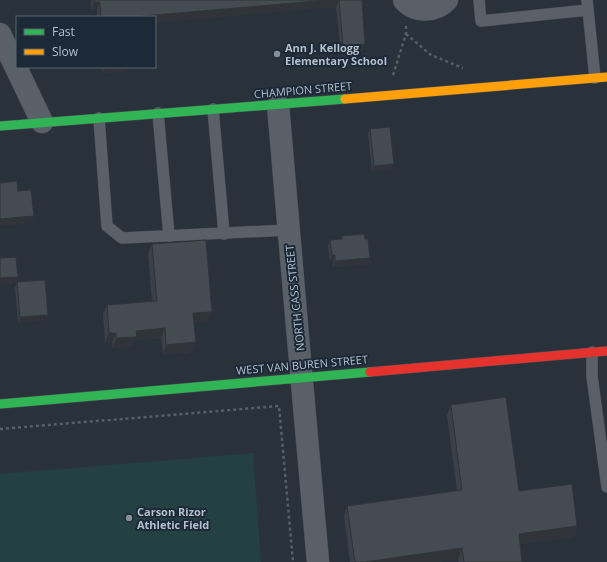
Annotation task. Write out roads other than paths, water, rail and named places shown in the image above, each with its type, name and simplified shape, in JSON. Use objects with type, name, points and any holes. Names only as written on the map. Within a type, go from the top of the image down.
[{"type":"street","points":[[404,0],[415,8],[425,10],[435,8],[447,0]]},
{"type":"street","points":[[0,34],[16,68]]},
{"type":"street","points":[[16,68],[42,122]]},
{"type":"street","name":"CHAMPION STREET","points":[[0,126],[278,105],[607,77]]},
{"type":"street","name":"NORTH CASS STREET","points":[[278,105],[288,230],[303,376],[318,562]]},
{"type":"street","name":"WEST VAN BUREN STREET","points":[[0,404],[303,376],[607,351]]},
{"type":"lane","points":[[479,0],[481,21],[587,5],[595,78]]},
{"type":"lane","points":[[213,109],[224,234]]},
{"type":"lane","points":[[158,113],[169,236]]},
{"type":"lane","points":[[99,118],[107,226],[122,238],[288,230]]},
{"type":"lane","points":[[592,352],[592,376],[607,487]]},
{"type":"place","name":"Ann J. Kellogg Elementary School","points":[[277,54]]},
{"type":"place","name":"Carson Rizor Athletic Field","points":[[129,518]]}]
